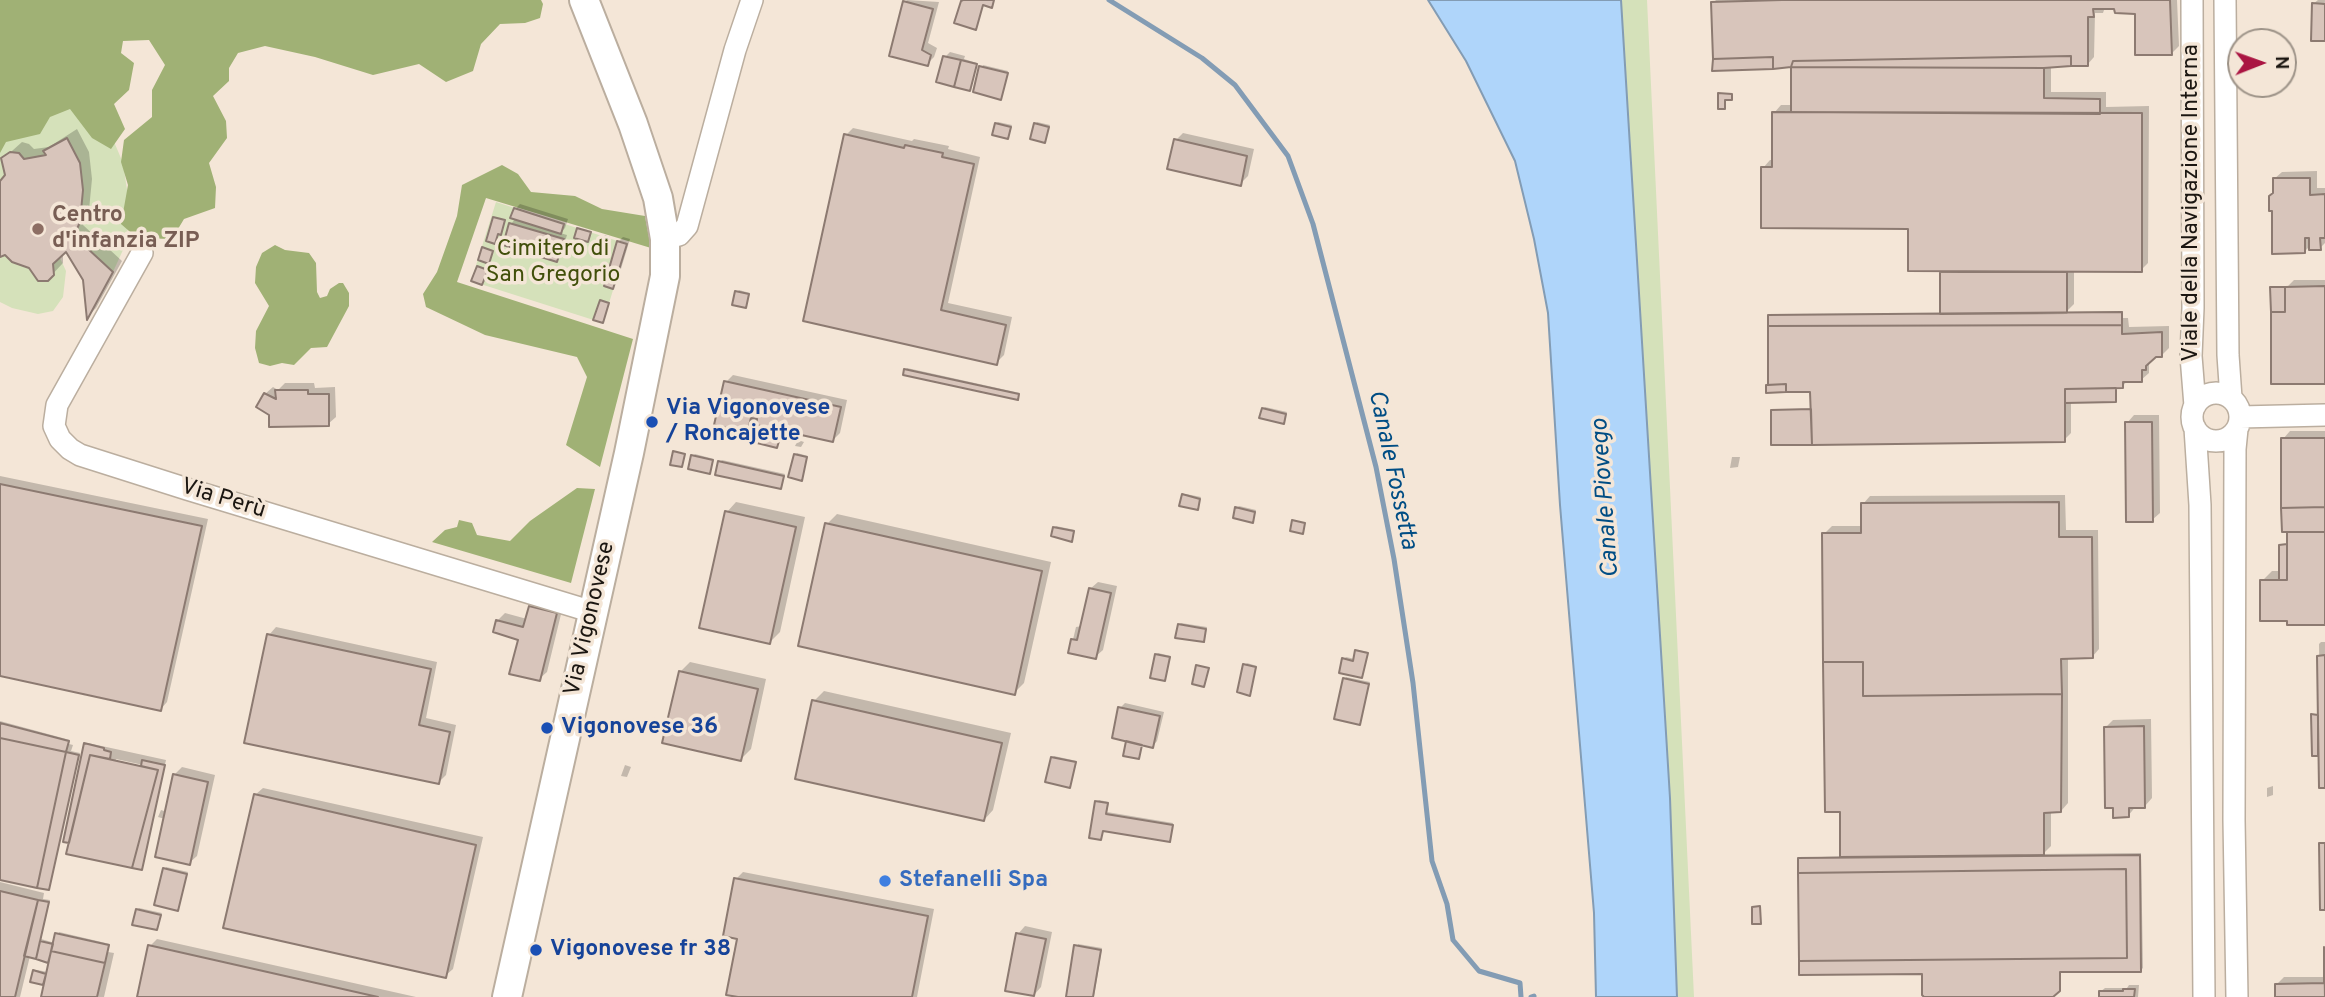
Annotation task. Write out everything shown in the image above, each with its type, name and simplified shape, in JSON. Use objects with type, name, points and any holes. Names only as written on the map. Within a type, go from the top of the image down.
[{"type":"main road","name":"Via Vigonovese","points":[[507,997],[658,319],[665,276],[665,239],[658,198],[584,0]]},
{"type":"street","points":[[665,239],[679,235],[687,226],[735,50],[752,0]]},
{"type":"street","name":"Viale della Navigazione Interna","points":[[2192,0],[2191,356],[2195,406]]},
{"type":"street","name":"Viale della Navigazione Interna","points":[[2225,0],[2228,355],[2236,415],[2234,820],[2237,997]]},
{"type":"street","name":"Via Perù","points":[[142,253],[57,405],[54,426],[60,439],[70,449],[80,455],[187,489],[593,612]]},
{"type":"street","name":"Viale della Navigazione Interna","points":[[2204,997],[2200,505],[2192,414],[2203,397],[2223,394],[2236,415]]},
{"type":"street","points":[[2195,428],[2202,436],[2219,441],[2233,435],[2236,415],[2325,415]]},
{"type":"street","points":[[2203,821],[2234,820]]},
{"type":"green space","points":[[0,0],[541,0],[543,4],[540,18],[525,23],[500,24],[481,44],[473,71],[446,82],[419,64],[373,75],[315,57],[265,46],[238,53],[229,68],[229,81],[213,96],[226,121],[227,138],[209,163],[216,187],[215,208],[184,219],[172,239],[137,238],[121,224],[128,185],[121,162],[124,140],[152,117],[152,90],[165,65],[149,40],[123,41],[121,53],[134,63],[129,90],[114,104],[125,129],[111,149],[92,138],[70,109],[50,117],[40,134],[6,142],[0,153]]},
{"type":"green space","points":[[1621,0],[1647,0],[1694,997],[1677,997],[1670,798]]},
{"type":"green space","points":[[67,106],[112,137],[123,163],[129,203],[127,241],[113,272],[74,236],[80,222],[83,190],[80,163],[67,138],[43,151],[46,155],[24,159],[19,153],[10,152],[1,158],[5,175],[0,181],[0,114]]},
{"type":"green space","points":[[502,165],[518,174],[531,192],[575,196],[602,209],[645,216],[651,248],[486,198],[457,282],[633,339],[600,467],[566,445],[587,377],[577,357],[485,335],[426,307],[423,294],[437,272],[457,216],[462,185]]},
{"type":"green space","name":"Cimitero di San Gregorio","points":[[496,202],[627,244],[603,323],[471,281]]},
{"type":"green space","points":[[275,245],[285,250],[309,253],[316,263],[317,292],[320,298],[327,296],[330,289],[339,283],[343,283],[349,293],[349,306],[327,347],[311,348],[294,365],[282,363],[270,366],[259,363],[255,348],[256,331],[269,306],[255,283],[256,267],[262,253]]},
{"type":"green space","points":[[5,255],[12,262],[29,268],[39,281],[49,281],[54,275],[53,264],[60,258],[66,271],[63,297],[53,311],[38,314],[12,308],[0,302],[0,257]]},
{"type":"green space","points":[[577,488],[595,489],[571,583],[432,542],[445,530],[457,527],[459,520],[472,523],[477,535],[510,541],[530,521]]},
{"type":"water","name":"Canale Piovego","points":[[1428,0],[1621,0],[1670,798],[1677,997],[1596,997],[1594,913],[1560,505],[1548,313],[1515,161],[1466,61]]},
{"type":"building","points":[[963,0],[994,0],[992,8],[983,5],[976,30],[954,23]]},
{"type":"building","points":[[2170,0],[2172,55],[2135,55],[2135,14],[2115,13],[2114,9],[2093,9],[2094,17],[2088,17],[2088,66],[2071,66],[2071,56],[1793,61],[1791,67],[1773,69],[1773,57],[1713,59],[1711,2]]},
{"type":"building","points":[[903,1],[933,9],[922,50],[931,55],[928,66],[889,56]]},
{"type":"building","points":[[2312,3],[2325,4],[2325,41],[2311,41]]},
{"type":"building","points":[[943,56],[961,60],[954,87],[936,82]]},
{"type":"building","points":[[2071,56],[2071,66],[2044,68],[1791,67],[1793,61]]},
{"type":"building","points":[[1773,57],[1773,69],[1712,71],[1713,59]]},
{"type":"building","points":[[961,60],[977,64],[970,91],[954,87]]},
{"type":"building","points":[[979,66],[1008,73],[1001,100],[973,92]]},
{"type":"building","points":[[1791,67],[2044,68],[2044,98],[2100,99],[2100,114],[1791,112]]},
{"type":"building","points":[[1718,93],[1732,94],[1732,100],[1725,100],[1725,109],[1718,109]]},
{"type":"building","points":[[1772,112],[2142,113],[2142,272],[1908,271],[1908,229],[1761,228],[1761,167],[1772,167]]},
{"type":"building","points":[[995,123],[1011,127],[1008,139],[992,135]]},
{"type":"building","points":[[1034,123],[1049,127],[1045,143],[1030,139]]},
{"type":"building","points":[[844,134],[904,148],[905,145],[943,153],[942,157],[974,164],[941,310],[1006,325],[997,365],[803,321]]},
{"type":"building","name":"Centro d'infanzia ZIP","points":[[67,138],[80,163],[83,190],[80,222],[74,236],[113,272],[87,320],[83,280],[66,252],[53,264],[54,275],[48,281],[38,281],[29,268],[12,262],[5,255],[0,257],[0,181],[5,175],[1,158],[10,152],[19,153],[24,159],[46,155],[43,151]]},
{"type":"building","points":[[1174,139],[1247,156],[1241,186],[1167,169]]},
{"type":"building","points":[[2273,178],[2310,178],[2310,195],[2325,194],[2325,238],[2320,238],[2321,250],[2309,250],[2309,238],[2305,238],[2305,253],[2272,254],[2272,211],[2269,211],[2269,196],[2273,193]]},
{"type":"building","points":[[514,208],[564,224],[561,234],[510,218]]},
{"type":"building","points":[[493,217],[505,220],[495,244],[486,241]]},
{"type":"building","points":[[509,223],[564,239],[557,262],[503,245]]},
{"type":"building","points":[[577,228],[591,232],[588,242],[574,238]]},
{"type":"building","points":[[617,241],[627,244],[613,289],[604,286]]},
{"type":"building","points":[[482,247],[493,251],[489,264],[478,260]]},
{"type":"building","points":[[477,266],[488,270],[482,285],[471,281]]},
{"type":"building","points":[[1940,272],[2067,272],[2067,313],[1940,314]]},
{"type":"building","points":[[2325,286],[2325,384],[2271,384],[2271,312],[2285,312],[2285,287]]},
{"type":"building","points":[[2270,287],[2285,287],[2285,312],[2271,312]]},
{"type":"building","points":[[735,291],[749,294],[746,308],[732,305]]},
{"type":"building","points":[[600,300],[609,303],[603,323],[593,320]]},
{"type":"building","points":[[2122,312],[2122,325],[1768,326],[1768,315]]},
{"type":"building","points":[[2122,325],[2122,334],[2162,332],[2162,357],[2156,357],[2146,366],[2146,370],[2142,370],[2142,382],[2123,382],[2123,388],[2065,389],[2065,442],[1812,445],[1810,392],[1786,392],[1786,384],[1768,385],[1768,326]]},
{"type":"building","points":[[904,369],[1019,394],[1018,400],[903,375]]},
{"type":"building","points":[[724,381],[841,407],[833,442],[756,425],[757,419],[751,418],[747,433],[714,425]]},
{"type":"building","points":[[1786,384],[1786,392],[1766,393],[1766,385]]},
{"type":"building","points":[[2116,388],[2116,402],[2065,403],[2065,389]]},
{"type":"building","points":[[275,390],[308,390],[308,394],[329,394],[329,426],[269,427],[269,415],[256,407],[264,393],[276,399]]},
{"type":"building","points":[[1262,408],[1286,414],[1284,424],[1259,418]]},
{"type":"building","points":[[1811,409],[1812,445],[1771,445],[1771,410]]},
{"type":"building","points":[[2125,422],[2152,422],[2153,522],[2126,522]]},
{"type":"building","points":[[749,426],[781,434],[777,448],[745,440]]},
{"type":"building","points":[[2281,438],[2325,438],[2325,507],[2281,508]]},
{"type":"building","points":[[673,451],[685,454],[682,467],[670,465]]},
{"type":"building","points":[[794,454],[807,457],[802,481],[788,477]]},
{"type":"building","points":[[691,455],[713,460],[710,474],[688,469]]},
{"type":"building","points":[[718,461],[784,476],[781,489],[715,475]]},
{"type":"building","points":[[0,484],[202,526],[161,711],[0,676]]},
{"type":"building","points":[[1182,494],[1200,499],[1198,510],[1179,506]]},
{"type":"building","points":[[2059,502],[2059,537],[2092,537],[2093,658],[2061,659],[2062,694],[1863,696],[1863,662],[1823,662],[1822,533],[1861,533],[1861,503]]},
{"type":"building","points":[[1235,507],[1255,512],[1253,523],[1233,518]]},
{"type":"building","points":[[2325,507],[2325,532],[2282,532],[2281,508]]},
{"type":"building","points":[[725,511],[796,527],[770,644],[699,628]]},
{"type":"building","points":[[1292,520],[1305,523],[1303,534],[1290,531]]},
{"type":"building","points":[[825,523],[1042,571],[1015,695],[798,646]]},
{"type":"building","points":[[1053,527],[1074,531],[1072,542],[1051,536]]},
{"type":"building","points":[[2287,532],[2325,532],[2325,625],[2287,625],[2287,621],[2260,621],[2260,580],[2287,580]]},
{"type":"building","points":[[2287,544],[2287,580],[2279,580],[2279,545]]},
{"type":"building","points":[[1089,588],[1111,593],[1096,659],[1068,653],[1071,639],[1077,640]]},
{"type":"building","points":[[529,606],[557,613],[540,681],[509,674],[518,640],[493,632],[496,620],[523,627]]},
{"type":"building","points":[[1178,624],[1206,629],[1204,642],[1175,638]]},
{"type":"building","points":[[267,634],[431,669],[419,725],[450,732],[439,784],[244,743]]},
{"type":"building","points":[[1355,650],[1368,653],[1362,678],[1339,673],[1342,658],[1353,661]]},
{"type":"building","points":[[1155,654],[1170,657],[1165,681],[1150,678]]},
{"type":"building","points":[[2325,655],[2325,788],[2319,788],[2317,656]]},
{"type":"building","points":[[1823,662],[1863,662],[1863,696],[2062,694],[2061,812],[2044,813],[2044,855],[1840,857],[1840,812],[1825,812]]},
{"type":"building","points":[[1243,664],[1256,667],[1250,696],[1237,692]]},
{"type":"building","points":[[1196,665],[1209,668],[1204,687],[1192,684]]},
{"type":"building","points":[[679,671],[758,689],[741,761],[662,743]]},
{"type":"building","points":[[1343,678],[1369,684],[1360,725],[1334,719]]},
{"type":"building","points":[[812,700],[1002,743],[984,821],[795,779]]},
{"type":"building","points":[[1118,707],[1160,716],[1153,748],[1112,738]]},
{"type":"building","points":[[2311,714],[2318,715],[2318,756],[2312,756]]},
{"type":"building","points":[[0,723],[69,741],[66,752],[0,738]]},
{"type":"building","points":[[2144,726],[2145,808],[2129,808],[2129,817],[2113,818],[2113,808],[2105,808],[2104,727]]},
{"type":"building","points":[[0,738],[66,752],[37,888],[0,880]]},
{"type":"building","points":[[1126,741],[1142,745],[1139,759],[1123,756]]},
{"type":"building","points":[[84,743],[111,752],[110,759],[90,755],[69,843],[63,842]]},
{"type":"building","points":[[66,752],[79,755],[49,890],[37,888]]},
{"type":"building","points":[[90,755],[158,770],[132,868],[66,854]]},
{"type":"building","points":[[1051,757],[1076,762],[1070,788],[1045,782]]},
{"type":"building","points":[[142,760],[165,765],[142,870],[132,868],[158,770],[141,766]]},
{"type":"building","points":[[173,774],[208,782],[190,865],[155,857]]},
{"type":"building","points":[[254,794],[476,845],[446,978],[223,928]]},
{"type":"building","points":[[1095,801],[1108,803],[1106,814],[1173,825],[1170,842],[1103,831],[1101,840],[1089,838]]},
{"type":"building","points":[[2319,843],[2325,843],[2325,910],[2320,910]]},
{"type":"building","points":[[2140,855],[2141,972],[2060,972],[2060,991],[2053,997],[1924,997],[1922,974],[1799,975],[1799,961],[2127,958],[2126,869],[1798,873],[1798,858]]},
{"type":"building","points":[[163,868],[187,874],[178,911],[154,905]]},
{"type":"building","points":[[2126,869],[2127,958],[1799,961],[1798,873]]},
{"type":"building","points":[[734,878],[928,916],[912,997],[726,995],[737,939],[723,936]]},
{"type":"building","points":[[0,891],[38,900],[15,997],[0,997]]},
{"type":"building","points":[[38,900],[49,902],[36,959],[24,956]]},
{"type":"building","points":[[1760,906],[1761,924],[1752,924],[1752,907]]},
{"type":"building","points":[[136,909],[161,915],[157,930],[132,925]]},
{"type":"building","points":[[55,933],[109,945],[105,963],[51,951]]},
{"type":"building","points":[[1016,933],[1046,939],[1034,996],[1005,991]]},
{"type":"building","points":[[40,941],[53,944],[48,963],[36,959]]},
{"type":"building","points":[[148,945],[378,997],[137,997]]},
{"type":"building","points":[[1074,945],[1101,950],[1093,997],[1066,997]]},
{"type":"building","points":[[2324,947],[2325,997],[2275,997],[2275,984],[2324,983]]},
{"type":"building","points":[[51,951],[105,963],[97,997],[41,997]]},
{"type":"building","points":[[33,970],[46,974],[43,985],[30,982]]},
{"type":"building","points":[[2135,989],[2134,997],[2099,997],[2099,991]]},
{"type":"waterway","name":"Canale Fossetta","points":[[1109,0],[1202,58],[1235,85],[1288,156],[1313,224],[1376,467],[1394,559],[1413,683],[1432,861],[1447,904],[1453,940],[1479,971],[1520,983],[1521,997]]},
{"type":"place","name":"Centro d'infanzia ZIP","points":[[38,229]]},
{"type":"place","name":"Via Vigonovese / Roncajette","points":[[652,422]]},
{"type":"place","name":"Vigonovese 36","points":[[547,728]]},
{"type":"place","name":"Stefanelli Spa","points":[[885,881]]},
{"type":"place","name":"Vigonovese fr 38","points":[[536,950]]}]
